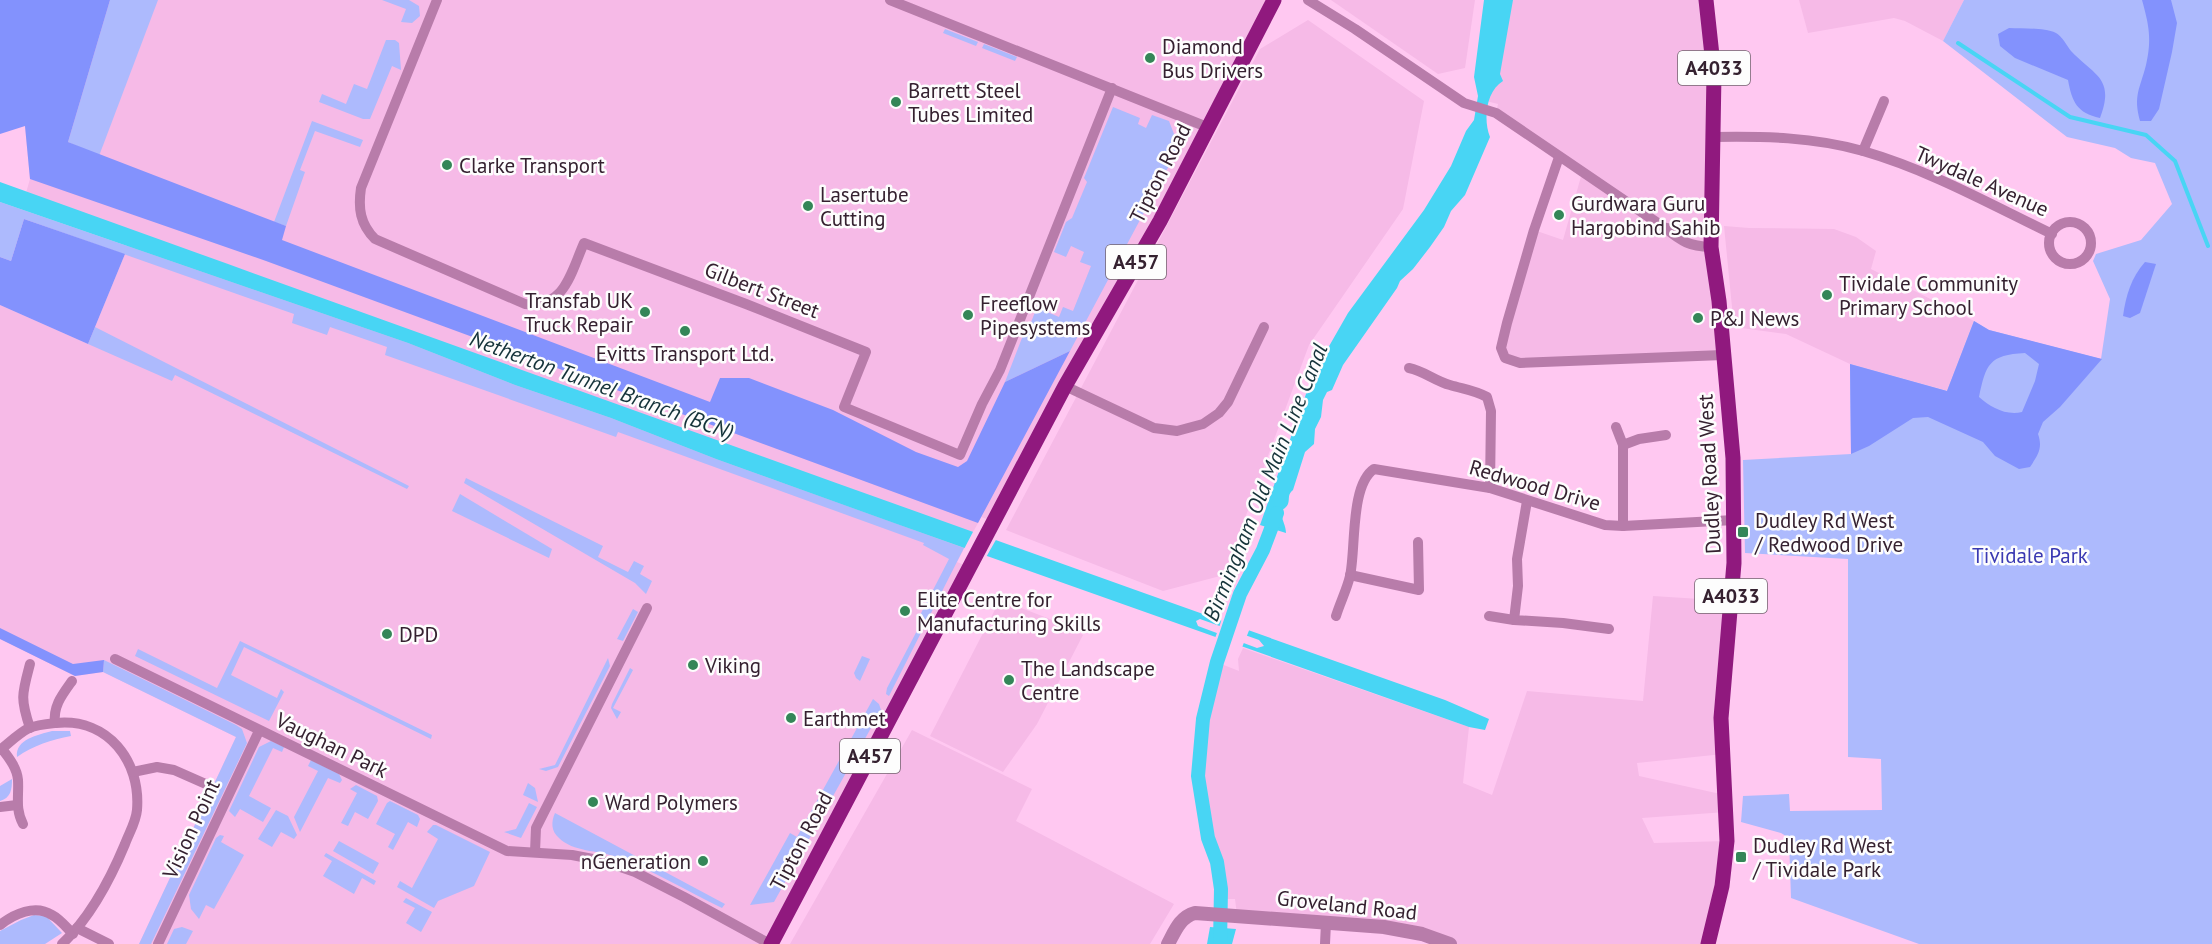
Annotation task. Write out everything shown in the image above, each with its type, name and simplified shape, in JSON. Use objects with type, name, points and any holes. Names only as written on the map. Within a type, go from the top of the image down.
[{"type":"main road","name":"Tipton Road","points":[[770,944],[1065,386],[1160,221],[1274,0]]},
{"type":"main road","name":"Dudley Road West","points":[[1706,0],[1714,74],[1710,227],[1719,301],[1732,458],[1734,520],[1734,562],[1721,718],[1727,841],[1722,886],[1708,944]]},
{"type":"street","name":"Gilbert Street","points":[[437,0],[361,188],[359,202],[361,215],[365,229],[375,239],[525,303],[537,305],[556,298],[563,290],[584,243],[866,352],[844,407],[960,455],[982,404],[1000,370],[1112,88]]},
{"type":"street","points":[[890,0],[1207,127]]},
{"type":"street","points":[[1308,0],[1467,104],[1496,112],[1692,246],[1712,248]]},
{"type":"street","points":[[1863,151],[1884,101]]},
{"type":"street","name":"Twydale Avenue","points":[[1712,137],[1759,136],[1802,139],[1863,151],[1961,188],[2052,234]]},
{"type":"street","points":[[1559,157],[1534,230],[1507,323],[1502,348],[1505,358],[1520,363],[1723,355]]},
{"type":"street","points":[[1665,228],[1681,230],[1710,227]]},
{"type":"street","points":[[1065,386],[1154,428],[1178,431],[1203,424],[1219,413],[1228,402],[1264,327]]},
{"type":"street","points":[[1409,368],[1422,371],[1448,385],[1476,390],[1487,397],[1491,411],[1490,488]]},
{"type":"street","points":[[1616,427],[1623,445],[1623,526]]},
{"type":"street","points":[[1623,445],[1639,439],[1666,435]]},
{"type":"street","name":"Redwood Drive","points":[[1336,616],[1350,575],[1356,512],[1364,479],[1374,469],[1490,488],[1605,525],[1734,520]]},
{"type":"street","points":[[1514,620],[1518,586],[1517,559],[1527,501]]},
{"type":"street","points":[[1350,575],[1419,590],[1418,542]]},
{"type":"street","points":[[535,852],[536,828],[647,608]]},
{"type":"street","points":[[1489,616],[1609,629]]},
{"type":"street","name":"Vaughan Park","points":[[115,659],[507,851],[572,855],[603,861],[635,872],[770,944]]},
{"type":"street","points":[[30,664],[22,705],[30,728]]},
{"type":"street","points":[[55,723],[54,712],[72,681]]},
{"type":"street","points":[[23,824],[17,805],[18,779],[13,764],[1,749],[30,728],[55,723],[76,723],[101,732],[120,749],[133,772],[137,798],[134,823],[101,893],[75,931],[63,944]]},
{"type":"street","name":"Vision Point","points":[[158,944],[260,731]]},
{"type":"street","points":[[133,772],[157,767],[174,770],[208,784]]},
{"type":"street","points":[[0,807],[17,805]]},
{"type":"street","points":[[0,926],[17,914],[30,910],[42,911],[75,931],[109,944]]},
{"type":"street","name":"Groveland Road","points":[[1168,944],[1186,915],[1204,913],[1384,927],[1422,934],[1447,943]]},
{"type":"street","points":[[1325,944],[1326,923]]},
{"type":"shaded area","points":[[0,0],[110,0],[68,142],[286,226],[282,240],[710,402],[720,378],[749,378],[833,410],[916,452],[958,467],[967,461],[1005,382],[1070,351],[978,523],[266,261],[30,179],[25,126],[0,134]]},
{"type":"shaded area","points":[[4,0],[1274,0],[993,521],[981,517],[957,562],[969,567],[771,944],[139,944],[236,737],[103,672],[75,676],[0,639],[0,305],[88,344],[130,238],[24,200],[30,179],[19,65]]},
{"type":"shaded area","points":[[1331,0],[1475,0],[1465,68],[1438,74]]},
{"type":"shaded area","points":[[1484,0],[1513,0],[1500,74],[1503,81],[1493,92],[1488,106],[1487,122],[1490,137],[1465,195],[1451,211],[1444,227],[1430,247],[1413,269],[1400,281],[1343,365],[1332,390],[1327,392],[1323,400],[1321,417],[1315,429],[1314,444],[1305,452],[1293,490],[1289,495],[1288,504],[1282,511],[1286,533],[1260,525],[1306,394],[1324,355],[1348,313],[1424,210],[1451,166],[1466,131],[1474,120],[1478,96],[1474,77]]},
{"type":"shaded area","points":[[1502,0],[1706,0],[1723,355],[1520,363],[1501,348],[1534,230],[1563,240],[1582,173],[1496,113],[1498,104],[1486,101]]},
{"type":"shaded area","points":[[1799,0],[1964,0],[1943,41],[1905,21],[1894,18],[1808,33]]},
{"type":"shaded area","points":[[2142,0],[2171,0],[2177,23],[2159,109],[2151,121],[2140,121],[2137,105],[2149,48],[2148,25]]},
{"type":"shaded area","points":[[1308,20],[1424,101],[1403,209],[1309,345],[1224,575],[1163,591],[1006,530],[1260,49]]},
{"type":"shaded area","points":[[2009,28],[2045,30],[2060,36],[2071,51],[2095,73],[2104,86],[2104,105],[2100,118],[2081,110],[2071,95],[2068,80],[2015,58],[2000,46],[1998,34]]},
{"type":"shaded area","points":[[0,182],[1445,700],[1489,719],[1485,730],[1469,727],[716,459],[408,343],[0,202]],"holes":[[[1200,619],[1259,640],[1264,646],[1257,648],[1198,626],[1196,621]]]},
{"type":"shaded area","points":[[24,219],[125,254],[88,344],[0,305],[0,257],[11,261]]},
{"type":"shaded area","name":"Tividale Community Primary School","points":[[1724,226],[1834,229],[1856,237],[1876,251],[1871,269],[1974,321],[1948,391],[1850,364],[1786,334],[1734,327]]},
{"type":"shaded area","points":[[2145,262],[2156,264],[2140,313],[2130,318],[2123,316],[2130,287]]},
{"type":"shaded area","points":[[1974,321],[1989,330],[2102,359],[2060,407],[2043,422],[2038,434],[2039,451],[2030,467],[2019,469],[1995,456],[1983,442],[1928,417],[1913,418],[1869,446],[1851,454],[1850,364],[1947,391]],"holes":[[[2025,353],[2039,364],[2035,381],[2022,412],[2010,413],[1999,410],[1979,397],[1987,369],[1996,359]]]},
{"type":"shaded area","points":[[1653,596],[1731,601],[1723,754],[1637,763],[1639,776],[1716,793],[1724,792],[1726,812],[1642,818],[1654,843],[1727,841],[1708,944],[1450,944],[1422,934],[1237,915],[1235,899],[1221,899],[1217,862],[1208,838],[1198,776],[1203,719],[1216,662],[1239,671],[1238,659],[1243,648],[1469,727],[1463,783],[1492,795],[1527,691],[1643,701]]},
{"type":"shaded area","name":"The Landscape Centre","points":[[1000,600],[1063,624],[1083,635],[1037,724],[1003,772],[930,736]]},
{"type":"shaded area","points":[[0,628],[73,664],[104,660],[103,672],[75,676],[0,639]]},
{"type":"shaded area","points":[[912,730],[1032,789],[1016,821],[1174,904],[1150,944],[790,944]]},
{"type":"shaded area","points":[[1210,927],[1236,929],[1232,944],[1207,944]]},
{"type":"green space","points":[[110,0],[158,0],[99,156],[68,142]]},
{"type":"green space","points":[[382,0],[409,0],[419,6],[420,16],[412,23],[401,22],[406,9]]},
{"type":"green space","name":"Tividale Park","points":[[1964,0],[2212,0],[2212,944],[1919,944],[1791,898],[1789,838],[1781,833],[1741,822],[1743,796],[1789,794],[1790,811],[1882,810],[1881,759],[1848,757],[1848,559],[1745,553],[1743,460],[1851,454],[1850,364],[1947,391],[1974,321],[1989,330],[2101,359],[2110,299],[2093,261],[2096,254],[2141,240],[2172,204],[2155,163],[2131,158],[2115,148],[2067,137],[1943,41]]},
{"type":"green space","points":[[945,29],[978,42],[976,46],[943,33]]},
{"type":"green space","points":[[386,40],[395,40],[399,43],[401,70],[392,66],[370,119],[363,119],[319,102],[322,94],[346,104],[354,84],[367,89]]},
{"type":"green space","points":[[984,44],[1017,57],[1015,61],[982,48]]},
{"type":"green space","points":[[1113,107],[1140,118],[1138,124],[1146,128],[1152,115],[1169,121],[1179,147],[1070,351],[1005,382],[1027,325],[1030,325],[1040,299],[1049,302],[1045,311],[1059,317],[1063,307],[1073,311],[1091,266],[1080,262],[1084,252],[1071,246],[1066,257],[1054,252],[1066,222],[1072,218],[1087,182],[1084,178]]},
{"type":"green space","points":[[312,121],[363,140],[360,147],[315,131],[300,170],[305,172],[286,226],[274,222]]},
{"type":"green space","points":[[0,202],[408,343],[515,385],[964,548],[889,696],[886,694],[887,688],[921,623],[917,621],[949,559],[923,545],[924,543],[618,432],[616,437],[385,355],[387,347],[330,327],[327,335],[292,323],[294,314],[24,219],[11,261],[0,257]]},
{"type":"green space","points":[[95,327],[409,486],[407,489],[175,375],[172,381],[88,344]]},
{"type":"green space","points":[[466,478],[603,546],[598,557],[628,572],[634,561],[644,566],[640,574],[652,581],[646,594],[635,583],[464,483]]},
{"type":"green space","points":[[460,494],[552,549],[549,558],[452,511]]},
{"type":"green space","points":[[633,609],[638,612],[623,641],[617,639]]},
{"type":"green space","points":[[240,641],[432,735],[431,739],[244,647],[231,675],[277,698],[281,689],[284,692],[269,721],[135,656],[138,649],[217,688]]},
{"type":"green space","points":[[862,656],[870,659],[860,681],[854,673]]},
{"type":"green space","points":[[608,658],[610,666],[558,767],[546,771],[539,769],[555,765]]},
{"type":"green space","points":[[104,660],[236,725],[242,729],[247,743],[151,944],[139,944],[236,737],[103,672]]},
{"type":"green space","points":[[630,668],[633,670],[613,708],[621,712],[617,719],[611,708],[612,704]]},
{"type":"green space","points":[[873,699],[879,704],[881,710],[774,902],[750,905],[790,833],[797,837]]},
{"type":"green space","points":[[52,731],[70,731],[71,736],[30,749],[17,757],[20,746],[28,739]]},
{"type":"green space","points":[[271,741],[284,747],[282,752],[273,748],[249,796],[271,808],[263,822],[240,809],[235,817],[229,811],[259,747]]},
{"type":"green space","points":[[311,760],[339,774],[342,780],[340,783],[328,778],[300,832],[294,817],[318,771],[308,766]]},
{"type":"green space","points":[[12,779],[10,793],[7,798],[0,801],[0,786]]},
{"type":"green space","points":[[528,783],[535,788],[538,802],[523,795]]},
{"type":"green space","points":[[356,785],[377,796],[378,801],[368,819],[355,812],[348,826],[341,823],[357,793],[350,789]]},
{"type":"green space","points":[[390,801],[418,815],[420,819],[417,827],[408,822],[393,850],[388,847],[395,834],[376,824]]},
{"type":"green space","points":[[529,803],[537,807],[521,838],[504,832],[516,829]]},
{"type":"green space","points":[[276,810],[288,816],[297,835],[294,839],[281,832],[272,847],[258,839]]},
{"type":"green space","points":[[555,813],[725,904],[722,908],[656,874],[616,857],[565,843],[553,829]]},
{"type":"green space","points":[[433,825],[490,852],[474,886],[438,901],[434,908],[397,887],[400,881],[412,888],[438,839],[427,832]]},
{"type":"green space","points":[[220,835],[224,836],[221,842],[244,855],[214,909],[206,905],[199,919],[191,909],[189,895],[216,838]]},
{"type":"green space","points":[[339,841],[379,863],[373,874],[333,851]]},
{"type":"green space","points":[[326,853],[376,881],[374,885],[362,878],[354,894],[323,876],[332,861],[324,856]]},
{"type":"green space","points":[[406,898],[432,912],[421,932],[406,923],[415,908],[403,902]]},
{"type":"green space","points":[[34,915],[46,916],[62,933],[45,944],[0,944],[0,931]]},
{"type":"green space","points":[[182,927],[193,931],[186,944],[167,944],[174,929]]},
{"type":"pier","points":[[974,530],[997,538],[985,559],[963,551]]},
{"type":"pier","points":[[1222,618],[1250,628],[1246,638],[1219,628]]},
{"type":"pier","points":[[1218,630],[1245,640],[1241,650],[1214,641]]},
{"type":"waterway","points":[[1958,43],[2070,117],[2146,135],[2175,161],[2208,246]]},
{"type":"waterway","name":"Birmingham Old Main Line Canal","points":[[1220,944],[1221,889],[1217,862],[1208,838],[1198,776],[1203,719],[1217,662],[1240,594],[1263,550],[1277,513]]},
{"type":"place","name":"Diamond Bus Drivers","points":[[1150,58]]},
{"type":"place","name":"Barrett Steel Tubes Limited","points":[[896,102]]},
{"type":"place","name":"Clarke Transport","points":[[447,165]]},
{"type":"place","name":"Lasertube Cutting","points":[[808,206]]},
{"type":"place","name":"Gurdwara Guru Hargobind Sahib","points":[[1559,215]]},
{"type":"place","name":"Tividale Community Primary School","points":[[1827,295]]},
{"type":"place","name":"Transfab UK Truck Repair","points":[[645,312]]},
{"type":"place","name":"Freeflow Pipesystems","points":[[968,315]]},
{"type":"place","name":"P&J News","points":[[1698,318]]},
{"type":"place","name":"Evitts Transport Ltd.","points":[[685,331]]},
{"type":"place","name":"Dudley Rd West / Redwood Drive","points":[[1743,532]]},
{"type":"place","name":"Elite Centre for Manufacturing Skills","points":[[905,611]]},
{"type":"place","name":"DPD","points":[[387,634]]},
{"type":"place","name":"Viking","points":[[693,665]]},
{"type":"place","name":"The Landscape Centre","points":[[1009,680]]},
{"type":"place","name":"Earthmet","points":[[791,718]]},
{"type":"place","name":"Ward Polymers","points":[[593,802]]},
{"type":"place","name":"Dudley Rd West / Tividale Park","points":[[1741,857]]},
{"type":"place","name":"nGeneration","points":[[703,861]]},
{"type":"water label","name":"Netherton Tunnel Branch (BCN)","points":[[602,385]]}]
